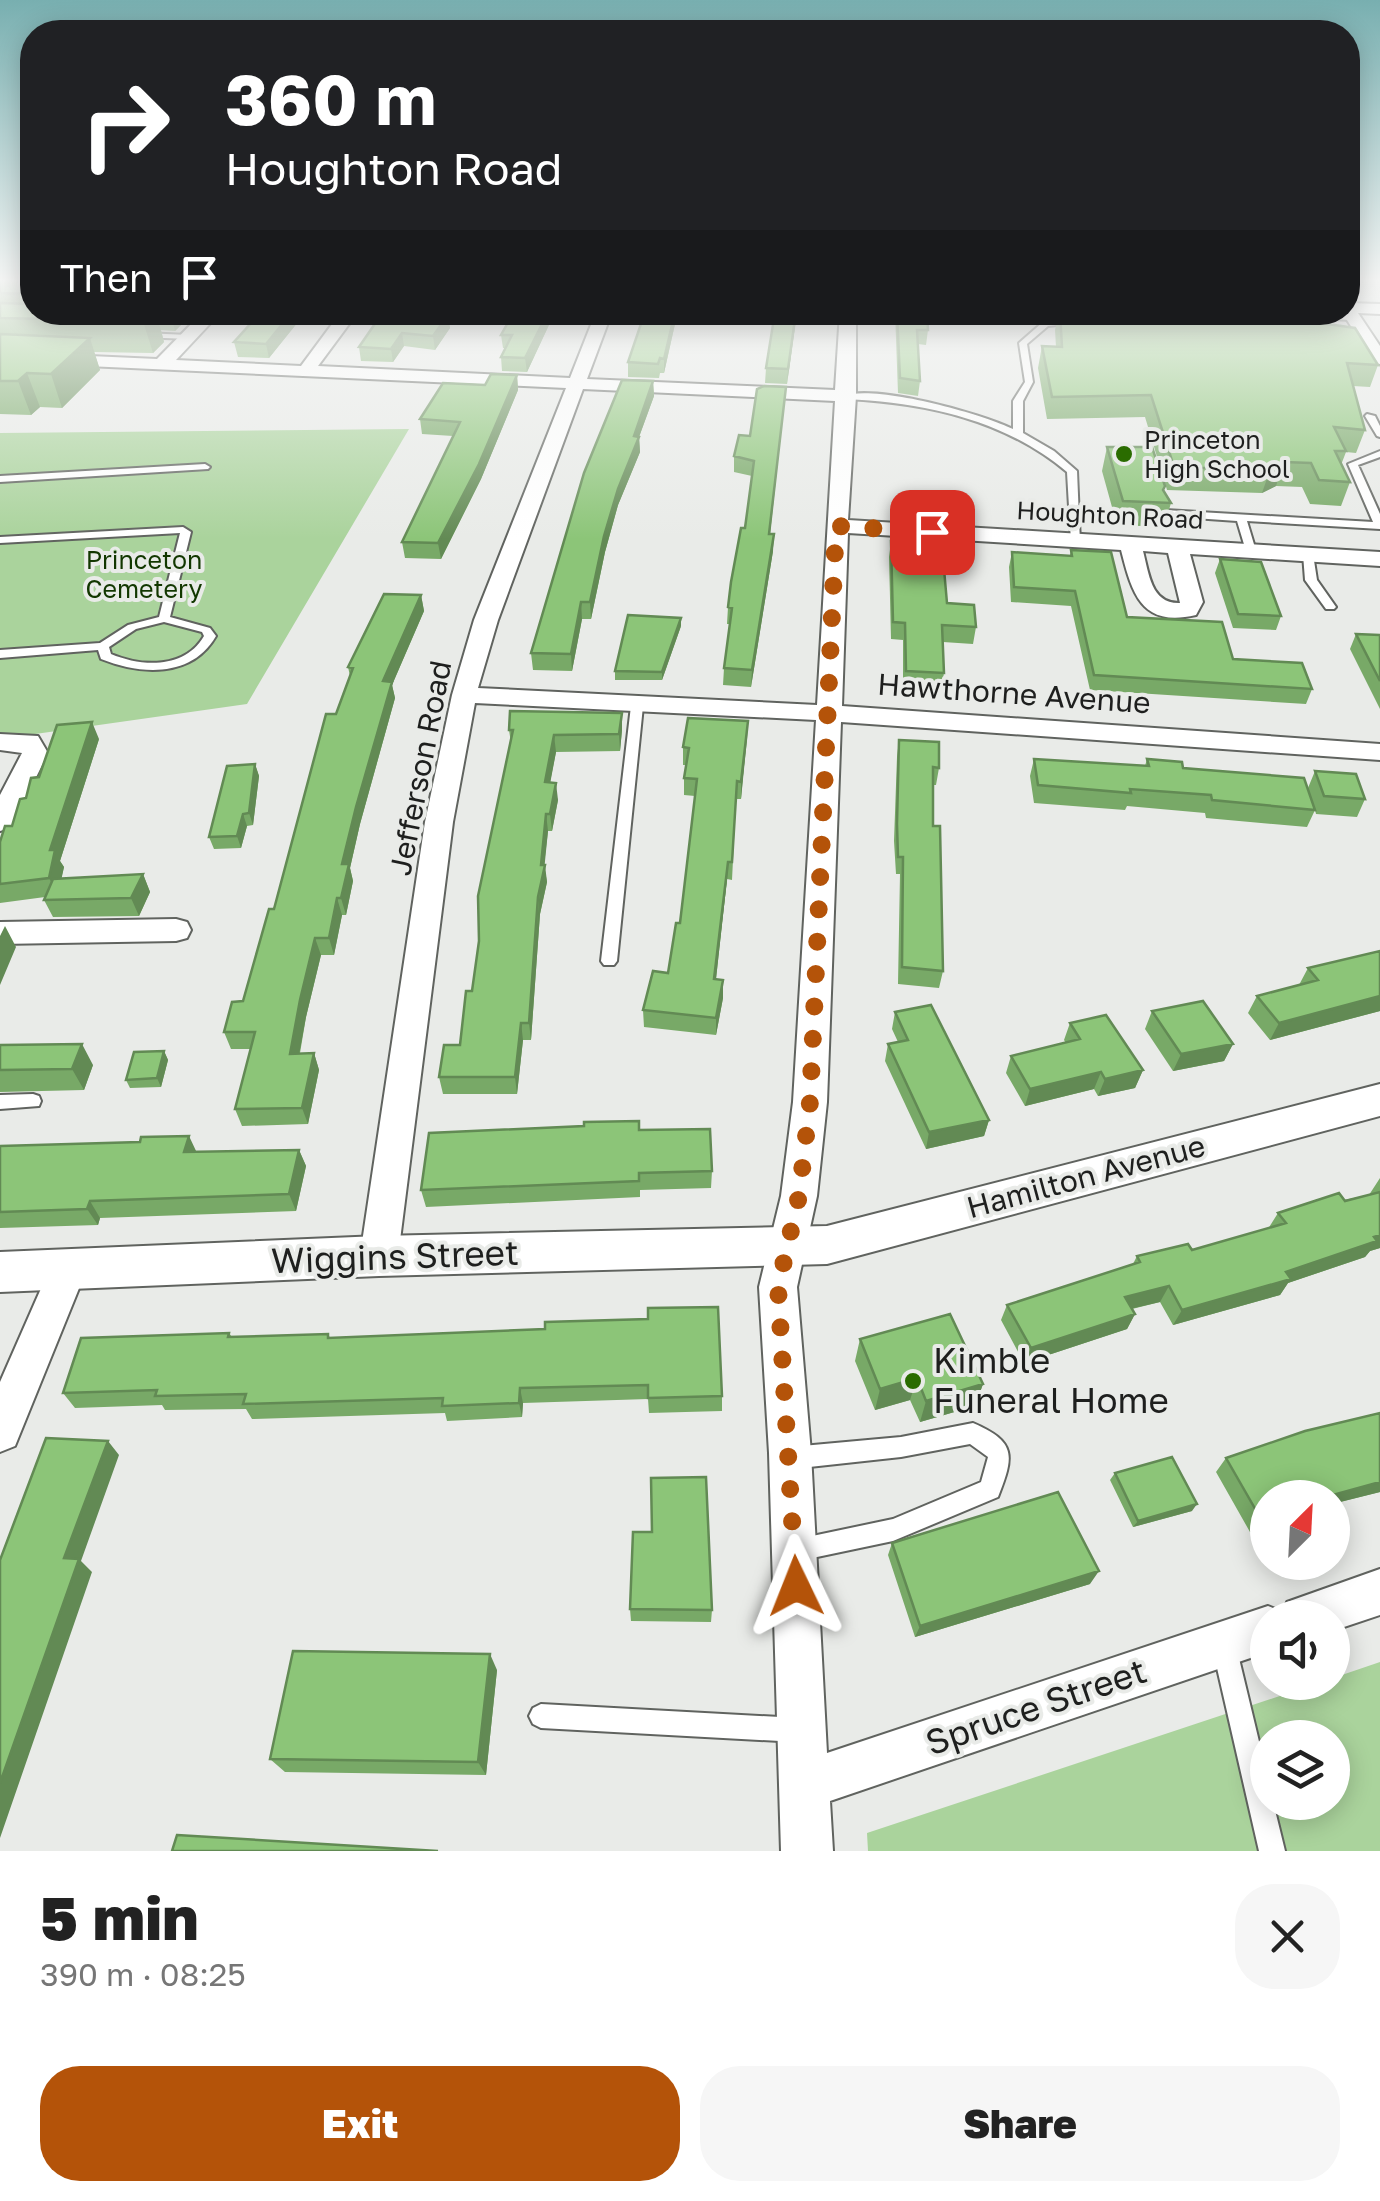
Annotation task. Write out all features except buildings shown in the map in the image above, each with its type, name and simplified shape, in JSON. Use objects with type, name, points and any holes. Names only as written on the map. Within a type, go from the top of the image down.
[{"type":"street","points":[[219,366],[846,396]]},
{"type":"street","points":[[306,370],[309,366]]},
{"type":"street","name":"Jefferson Road","points":[[378,1256],[439,822],[464,696],[486,620],[583,366]]},
{"type":"street","points":[[807,1851],[790,1458],[778,1287],[790,1246],[810,1102],[847,366]]},
{"type":"street","name":"Houghton Road","points":[[836,526],[1380,558]]},
{"type":"street","points":[[1130,544],[1146,599],[1155,608],[1173,612],[1188,610],[1192,602],[1177,546]]},
{"type":"street","name":"Hawthorne Avenue","points":[[464,696],[828,713],[1380,752]]},
{"type":"street","points":[[0,742],[20,740],[34,746],[35,753],[6,811]]},
{"type":"street","points":[[0,934],[176,930]]},
{"type":"street","name":"Hamilton Avenue","points":[[790,1246],[827,1245],[1380,1100]]},
{"type":"street","name":"Wiggins Street","points":[[0,1272],[378,1256],[790,1246]]},
{"type":"street","points":[[0,1432],[67,1270]]},
{"type":"street","points":[[1350,1602],[1380,1592]]},
{"type":"street","name":"Spruce Street","points":[[804,1785],[1246,1637]]},
{"type":"lane","points":[[1018,436],[1018,402],[1029,382],[1027,366]]},
{"type":"lane","points":[[846,396],[926,404],[1018,436],[1049,452],[1072,471],[1076,541]]},
{"type":"lane","points":[[1370,416],[1380,434]]},
{"type":"lane","points":[[1166,514],[1380,526],[1353,464],[1380,454]]},
{"type":"lane","points":[[0,480],[205,467]]},
{"type":"lane","points":[[1241,518],[1252,551]]},
{"type":"lane","points":[[0,540],[183,530],[186,532],[164,619]]},
{"type":"lane","points":[[1308,554],[1312,580],[1330,607]]},
{"type":"lane","points":[[0,654],[103,646],[132,626],[164,619],[206,630],[210,636],[207,644],[188,658],[137,666],[105,656],[103,646]]},
{"type":"lane","points":[[609,961],[637,706]]},
{"type":"lane","points":[[0,1102],[33,1100]]},
{"type":"lane","points":[[790,1458],[901,1447],[973,1432],[1000,1453],[990,1490],[893,1530],[794,1550]]},
{"type":"lane","points":[[1246,1637],[1272,1851]]},
{"type":"lane","points":[[541,1716],[802,1730]]},
{"type":"green space","name":"Princeton Cemetery","points":[[409,429],[247,704],[0,739],[0,433]]},
{"type":"green space","points":[[1380,1662],[1380,1851],[868,1851],[867,1833],[1268,1700],[1350,1700],[1350,1672]]},
{"type":"place","name":"Princeton High School","points":[[1124,454]]},
{"type":"place","name":"Kimble Funeral Home","points":[[913,1381]]},
{"type":"route","points":[[796,1586],[778,1287],[799,1196],[810,1102],[836,526],[932,532]]}]
